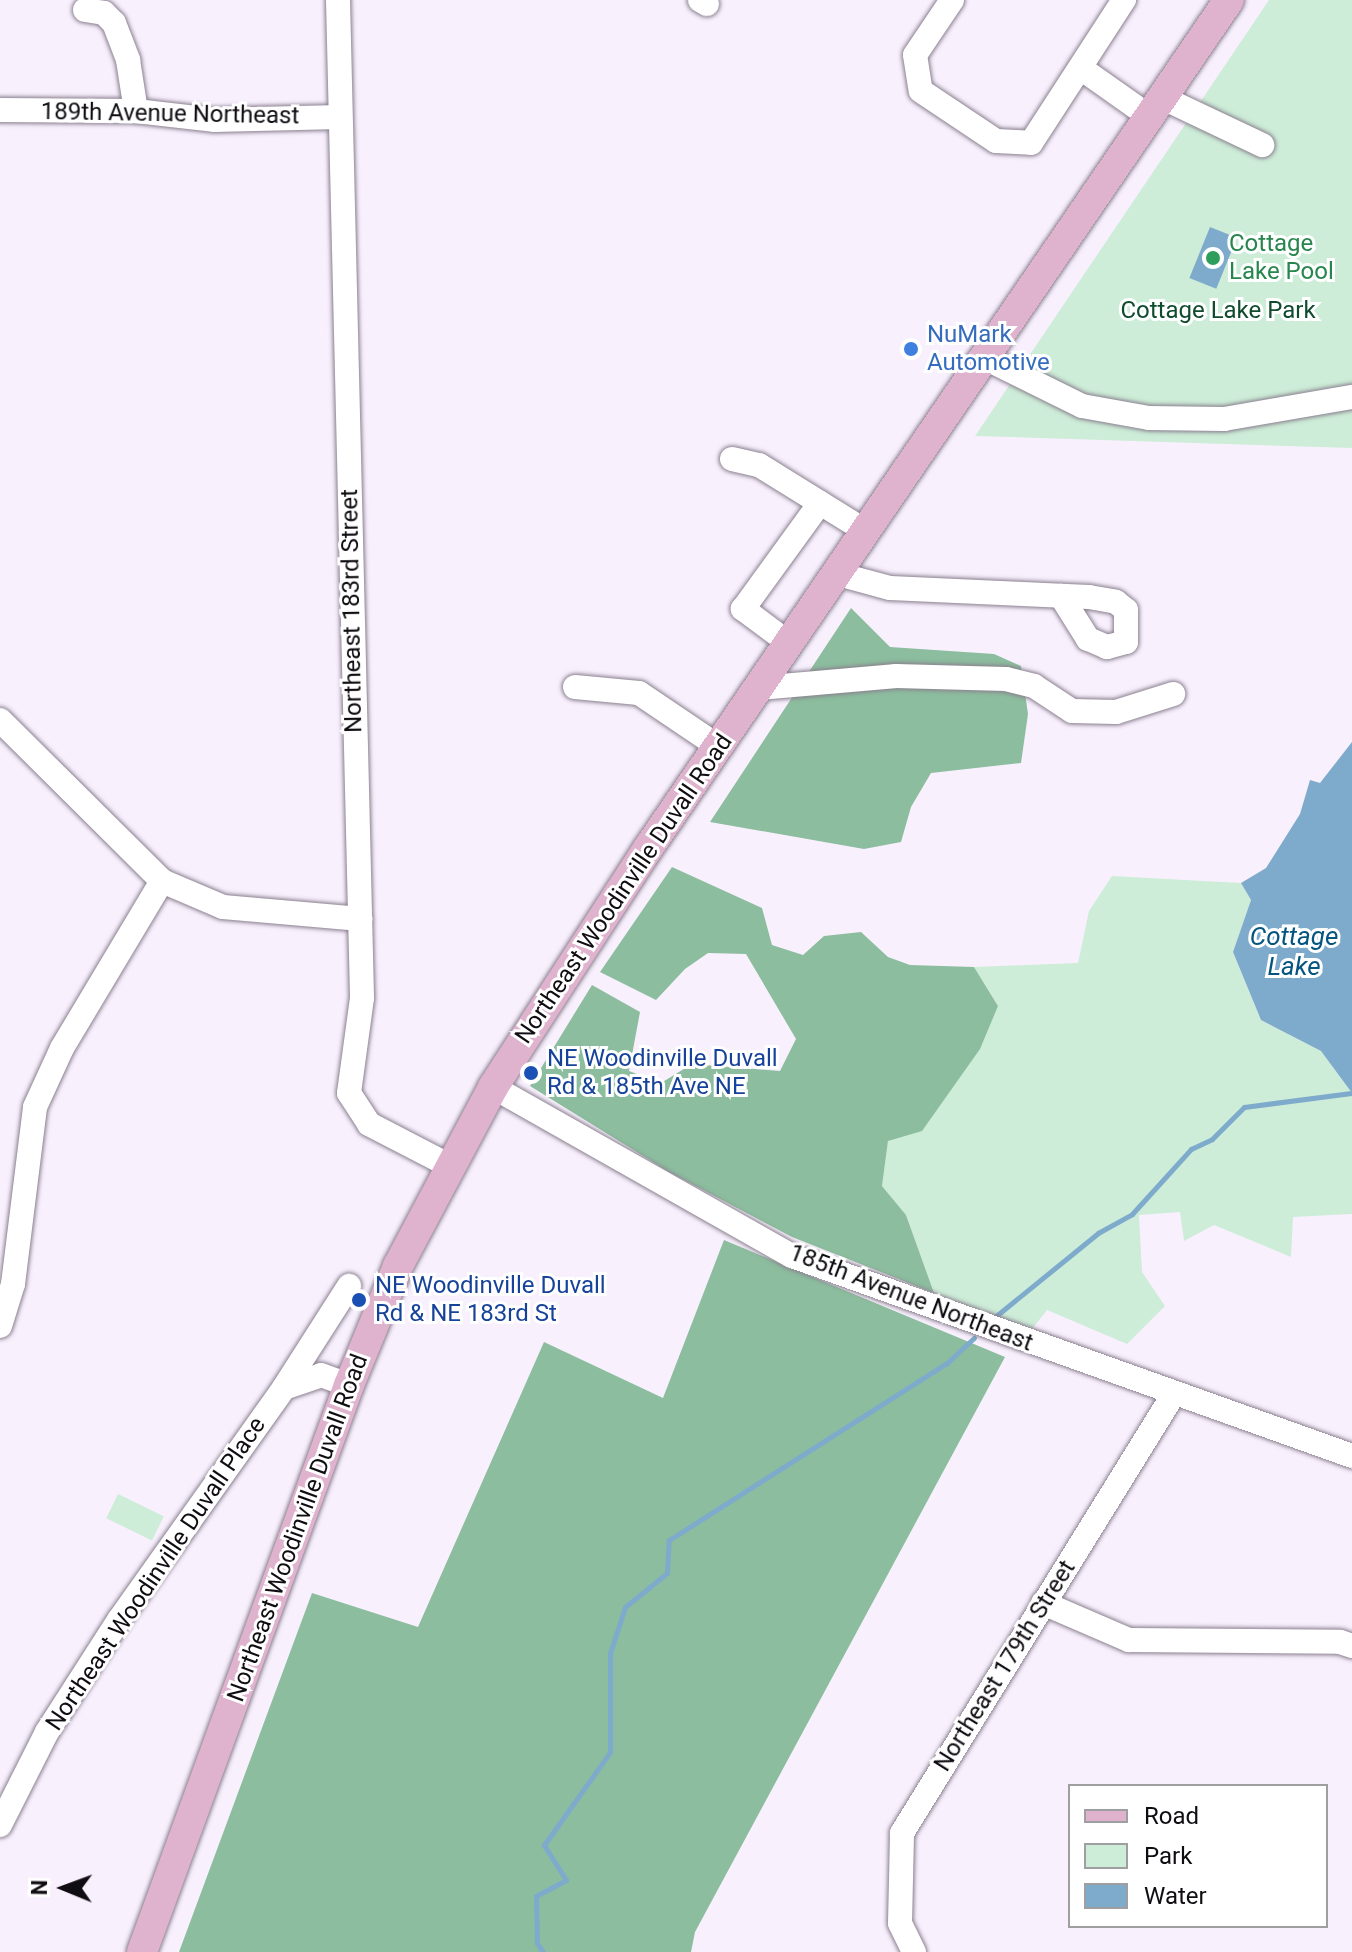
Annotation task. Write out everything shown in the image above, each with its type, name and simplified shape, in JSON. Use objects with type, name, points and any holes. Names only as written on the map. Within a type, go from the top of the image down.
[{"type":"main road","name":"Northeast Woodinville Duvall Road","points":[[142,1952],[349,1385],[398,1266],[493,1087],[719,747],[987,359],[1229,0]]},
{"type":"street","name":"Northeast 183rd Street","points":[[338,0],[362,998],[349,1093],[369,1124],[450,1166]]},
{"type":"street","points":[[952,0],[915,55],[921,91],[996,141],[1031,143],[1082,69],[1124,0]]},
{"type":"street","points":[[85,10],[104,13],[114,23],[128,60],[136,111]]},
{"type":"street","points":[[1082,69],[1156,108],[1262,145]]},
{"type":"street","name":"189th Avenue Northeast","points":[[0,110],[136,111],[215,120],[339,117]]},
{"type":"street","points":[[987,359],[1082,406],[1149,418],[1224,419],[1352,397]]},
{"type":"street","points":[[732,459],[759,465],[867,532]]},
{"type":"street","points":[[790,644],[743,609],[820,503]]},
{"type":"street","points":[[838,574],[890,588],[1061,596]]},
{"type":"street","points":[[759,688],[896,676],[1006,679],[1034,686],[1072,711],[1116,712],[1173,694]]},
{"type":"street","points":[[575,687],[639,693],[719,747]]},
{"type":"street","points":[[0,720],[162,881],[223,907],[360,919]]},
{"type":"street","points":[[0,1326],[13,1284],[35,1107],[62,1048],[162,881]]},
{"type":"street","name":"185th Avenue Northeast","points":[[493,1087],[792,1256],[1173,1395],[1352,1456]]},
{"type":"street","name":"Northeast Woodinville Duvall Place","points":[[0,1825],[47,1732],[119,1620],[284,1388],[349,1286]]},
{"type":"street","points":[[284,1388],[305,1377],[321,1375],[349,1385]]},
{"type":"street","name":"Northeast 179th Street","points":[[914,1952],[900,1923],[902,1833],[1173,1395]]},
{"type":"street","points":[[1043,1603],[1129,1640],[1340,1642],[1352,1646]]},
{"type":"green space","name":"Cottage Lake Park","points":[[1269,0],[1352,0],[1352,448],[975,436]]},
{"type":"green space","points":[[851,608],[890,647],[994,654],[1021,666],[1028,714],[1021,763],[931,773],[911,807],[901,842],[864,849],[710,822]]},
{"type":"green space","points":[[672,867],[762,908],[772,945],[803,955],[824,936],[861,932],[888,957],[910,965],[974,967],[998,1006],[980,1049],[922,1131],[888,1141],[882,1186],[906,1215],[934,1293],[792,1237],[669,1172],[530,1086],[592,985],[640,1012],[629,1071],[661,1083],[692,1064],[780,1071],[796,1039],[746,954],[708,953],[685,969],[656,1000],[600,972]]},
{"type":"green space","points":[[1112,876],[1241,883],[1251,900],[1233,952],[1261,1020],[1321,1051],[1352,1093],[1352,1214],[1293,1217],[1291,1257],[1214,1225],[1184,1241],[1180,1212],[1139,1215],[1142,1272],[1165,1306],[1127,1344],[1047,1310],[1028,1334],[934,1293],[906,1215],[882,1186],[888,1141],[998,1006],[974,967],[1078,963],[1089,911]]},
{"type":"green space","points":[[724,1240],[1005,1357],[695,1932],[691,1952],[179,1952],[312,1593],[418,1627],[544,1342],[663,1398]]},
{"type":"green space","points":[[118,1494],[164,1516],[152,1541],[106,1518]]},
{"type":"water","name":"Cottage Lake Pool","points":[[1210,227],[1237,238],[1216,289],[1189,278]]},
{"type":"water","name":"Cottage Lake","points":[[1352,742],[1352,1093],[1321,1051],[1261,1020],[1233,952],[1251,900],[1241,883],[1266,868],[1300,814],[1310,780],[1320,783]]},
{"type":"waterway","points":[[996,1316],[1098,1233],[1132,1214],[1191,1149],[1212,1139],[1244,1107],[1351,1093]]},
{"type":"waterway","points":[[543,1952],[537,1943],[536,1896],[566,1880],[544,1845],[610,1752],[610,1653],[625,1607],[667,1573],[669,1540],[947,1363],[974,1338]]},
{"type":"place","name":"Cottage Lake Pool","points":[[1213,258]]},
{"type":"place","name":"NuMark Automotive","points":[[911,349]]},
{"type":"place","name":"NE Woodinville Duvall Rd & 185th Ave NE","points":[[531,1073]]},
{"type":"place","name":"NE Woodinville Duvall Rd & NE 183rd St","points":[[359,1300]]}]
